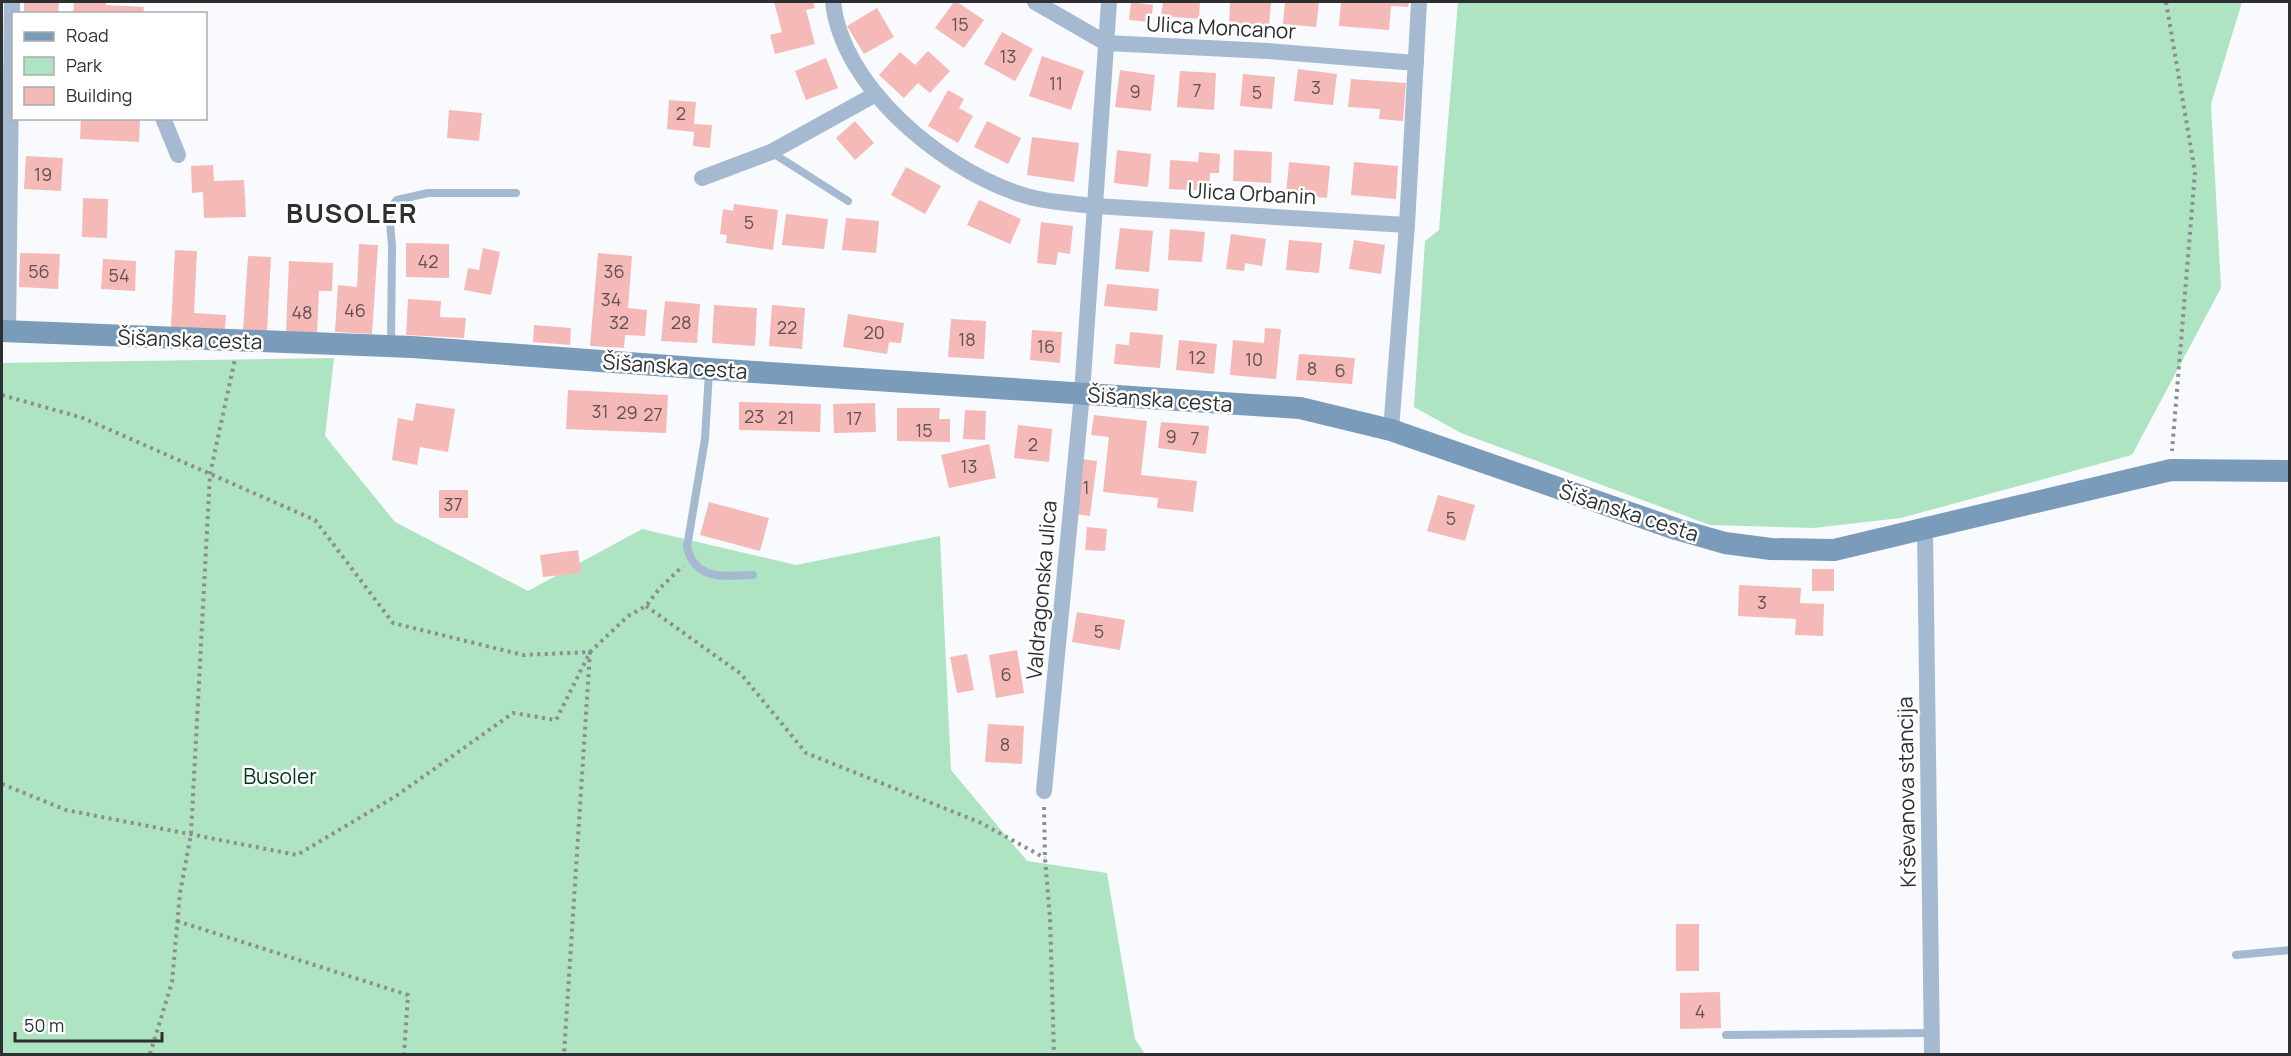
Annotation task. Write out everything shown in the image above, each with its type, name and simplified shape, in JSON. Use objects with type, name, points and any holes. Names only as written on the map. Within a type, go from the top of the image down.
[{"type":"main road","name":"Šišanska cesta","points":[[5,331],[391,346],[1300,408],[1391,430],[1676,529],[1725,543],[1771,549],[1834,550],[2171,470],[2289,471]]},
{"type":"street","points":[[5,331],[9,54],[12,2]]},
{"type":"street","name":"Ulica Orbanin","points":[[833,2],[834,14],[843,41],[857,69],[899,120],[957,164],[1015,193],[1044,201],[1095,206],[1407,225]]},
{"type":"street","name":"Ulica Moncanor","points":[[1035,2],[1106,44],[1268,51],[1416,63]]},
{"type":"street","points":[[1082,394],[1109,2]]},
{"type":"street","points":[[1391,430],[1407,225],[1419,2]]},
{"type":"street","points":[[702,178],[771,152],[876,94]]},
{"type":"street","points":[[164,120],[178,155]]},
{"type":"street","name":"Valdragonska ulica","points":[[1044,790],[1082,394]]},
{"type":"street","name":"Krševanova stancija","points":[[1925,529],[1932,1054]]},
{"type":"lane","points":[[771,152],[848,201]]},
{"type":"lane","points":[[391,346],[392,246],[389,209],[397,200],[429,193],[516,193]]},
{"type":"lane","points":[[709,369],[705,439],[687,547],[690,560],[701,570],[717,576],[753,575]]},
{"type":"lane","points":[[2236,955],[2289,950]]},
{"type":"lane","points":[[1726,1035],[1931,1033]]},
{"type":"path","points":[[2166,2],[2195,172],[2171,470]]},
{"type":"path","points":[[150,1054],[172,982],[180,893],[191,834],[210,474],[238,341]]},
{"type":"path","points":[[2,394],[83,418],[315,520],[393,623],[523,655],[590,652]]},
{"type":"path","points":[[2,784],[66,810],[297,855],[396,796],[513,713],[556,720],[590,652],[628,616],[646,606],[660,588],[690,560]]},
{"type":"path","points":[[646,606],[741,674],[806,753],[979,822],[1045,858]]},
{"type":"path","points":[[564,1054],[590,652]]},
{"type":"path","points":[[1044,790],[1054,1054]]},
{"type":"path","points":[[177,921],[408,995],[404,1054]]},
{"type":"green space","points":[[1458,2],[2242,2],[2211,104],[2221,288],[2132,455],[1901,518],[1813,528],[1710,525],[1461,433],[1414,407],[1425,241],[1439,230]]},
{"type":"green space","name":"Busoler","points":[[334,358],[325,436],[395,522],[528,591],[642,529],[796,565],[940,536],[951,770],[1027,861],[1107,873],[1135,1039],[1145,1054],[2,1054],[2,363]]},
{"type":"building","points":[[24,2],[59,2],[58,12],[24,12]]},
{"type":"building","points":[[74,2],[106,2],[106,5],[144,7],[143,12],[73,12]]},
{"type":"building","points":[[774,2],[813,2],[815,8],[806,10],[815,44],[775,54],[770,35],[782,32]]},
{"type":"building","points":[[954,2],[984,20],[964,48],[935,28]]},
{"type":"building","points":[[1131,2],[1153,5],[1151,22],[1129,20]]},
{"type":"building","points":[[1163,2],[1200,2],[1199,19],[1161,16]]},
{"type":"building","points":[[1230,2],[1271,3],[1269,25],[1229,23]]},
{"type":"building","points":[[1285,2],[1319,2],[1316,27],[1283,24]]},
{"type":"building","points":[[1341,2],[1409,2],[1408,7],[1391,6],[1389,30],[1339,26]]},
{"type":"building","points":[[877,8],[894,37],[864,54],[847,26]]},
{"type":"building","points":[[1002,32],[1033,49],[1015,81],[984,64]]},
{"type":"building","points":[[928,51],[950,71],[930,93],[918,83],[904,98],[879,75],[900,52],[915,65]]},
{"type":"building","points":[[1042,56],[1084,71],[1071,110],[1029,96]]},
{"type":"building","points":[[826,58],[838,88],[806,100],[795,71]]},
{"type":"building","points":[[1298,69],[1337,74],[1333,105],[1294,101]]},
{"type":"building","points":[[1120,70],[1155,75],[1151,111],[1115,107]]},
{"type":"building","points":[[1180,71],[1216,73],[1214,110],[1177,107]]},
{"type":"building","points":[[1243,74],[1275,77],[1272,109],[1240,106]]},
{"type":"building","points":[[1351,79],[1406,83],[1403,121],[1379,119],[1380,109],[1348,107]]},
{"type":"building","points":[[948,90],[964,99],[959,108],[973,116],[958,143],[928,126]]},
{"type":"building","points":[[669,100],[696,102],[694,124],[712,125],[710,148],[693,146],[694,132],[667,129]]},
{"type":"building","points":[[449,110],[482,113],[479,141],[447,138]]},
{"type":"building","points":[[81,120],[140,120],[139,142],[80,139]]},
{"type":"building","points":[[855,121],[874,143],[855,160],[836,138]]},
{"type":"building","points":[[987,121],[1021,138],[1008,164],[974,147]]},
{"type":"building","points":[[1032,137],[1079,143],[1074,182],[1027,175]]},
{"type":"building","points":[[1117,150],[1151,154],[1148,187],[1114,183]]},
{"type":"building","points":[[1234,150],[1272,152],[1271,183],[1233,181]]},
{"type":"building","points":[[1199,152],[1220,154],[1219,173],[1210,173],[1209,191],[1169,189],[1170,160],[1198,162]]},
{"type":"building","points":[[26,156],[63,158],[61,191],[24,189]]},
{"type":"building","points":[[1289,162],[1330,166],[1327,198],[1286,194]]},
{"type":"building","points":[[1354,162],[1398,166],[1396,199],[1351,195]]},
{"type":"building","points":[[213,165],[214,181],[244,180],[246,217],[204,218],[203,192],[192,193],[191,166]]},
{"type":"building","points":[[906,167],[941,186],[925,214],[891,195]]},
{"type":"building","points":[[83,198],[108,199],[107,238],[82,237]]},
{"type":"building","points":[[979,200],[1021,219],[1010,244],[967,225]]},
{"type":"building","points":[[734,204],[778,210],[773,250],[726,243],[727,235],[720,234],[723,209],[733,211]]},
{"type":"building","points":[[786,214],[828,219],[824,249],[782,245]]},
{"type":"building","points":[[846,218],[879,221],[876,253],[842,250]]},
{"type":"building","points":[[1041,222],[1073,226],[1070,254],[1058,252],[1056,265],[1037,263]]},
{"type":"building","points":[[1120,228],[1153,231],[1149,272],[1115,269]]},
{"type":"building","points":[[1170,229],[1205,232],[1202,262],[1168,260]]},
{"type":"building","points":[[1231,234],[1266,239],[1262,266],[1245,263],[1244,271],[1226,269]]},
{"type":"building","points":[[1289,240],[1322,243],[1319,273],[1286,270]]},
{"type":"building","points":[[1354,240],[1385,245],[1381,274],[1349,269]]},
{"type":"building","points":[[406,243],[449,244],[449,278],[406,277]]},
{"type":"building","points":[[359,244],[378,245],[372,334],[335,332],[338,285],[357,287]]},
{"type":"building","points":[[483,248],[500,252],[491,295],[464,290],[468,268],[479,270]]},
{"type":"building","points":[[175,250],[197,251],[194,313],[226,315],[225,330],[171,327]]},
{"type":"building","points":[[20,253],[60,254],[58,289],[19,287]]},
{"type":"building","points":[[598,253],[632,256],[628,308],[647,310],[645,336],[625,335],[624,348],[590,346]]},
{"type":"building","points":[[248,256],[271,257],[267,331],[243,330]]},
{"type":"building","points":[[103,259],[136,261],[135,291],[101,289]]},
{"type":"building","points":[[289,261],[333,263],[332,291],[319,291],[317,333],[286,332]]},
{"type":"building","points":[[1107,284],[1159,289],[1157,311],[1104,306]]},
{"type":"building","points":[[408,299],[441,301],[440,317],[466,318],[464,338],[406,335]]},
{"type":"building","points":[[665,301],[700,304],[697,343],[661,341]]},
{"type":"building","points":[[714,305],[757,308],[755,346],[712,343]]},
{"type":"building","points":[[772,305],[805,308],[802,349],[769,346]]},
{"type":"building","points":[[848,314],[904,323],[901,343],[889,342],[887,354],[843,347]]},
{"type":"building","points":[[951,319],[986,321],[984,359],[948,357]]},
{"type":"building","points":[[534,325],[571,328],[570,345],[533,342]]},
{"type":"building","points":[[1265,328],[1281,329],[1276,379],[1230,375],[1233,340],[1264,343]]},
{"type":"building","points":[[1032,330],[1062,332],[1060,363],[1030,360]]},
{"type":"building","points":[[1130,332],[1163,335],[1160,368],[1114,364],[1116,344],[1129,345]]},
{"type":"building","points":[[1179,340],[1217,344],[1214,374],[1176,370]]},
{"type":"building","points":[[1299,354],[1355,358],[1352,384],[1296,380]]},
{"type":"building","points":[[568,390],[668,395],[666,433],[566,429]]},
{"type":"building","points":[[739,402],[821,404],[820,432],[739,430]]},
{"type":"building","points":[[416,403],[455,409],[448,452],[420,447],[417,465],[392,460],[398,418],[413,421]]},
{"type":"building","points":[[875,403],[876,432],[834,433],[833,404]]},
{"type":"building","points":[[897,408],[940,408],[939,419],[950,419],[950,442],[897,441]]},
{"type":"building","points":[[965,410],[986,411],[985,440],[963,439]]},
{"type":"building","points":[[1094,415],[1147,421],[1141,475],[1197,481],[1193,512],[1157,508],[1158,498],[1103,492],[1109,437],[1091,435]]},
{"type":"building","points":[[1161,422],[1209,426],[1206,454],[1158,448]]},
{"type":"building","points":[[1018,425],[1052,429],[1049,462],[1014,458]]},
{"type":"building","points":[[989,444],[996,478],[949,488],[941,455]]},
{"type":"building","points":[[1081,459],[1097,461],[1090,516],[1074,514]]},
{"type":"building","points":[[439,490],[468,490],[468,518],[439,518]]},
{"type":"building","points":[[1438,495],[1475,505],[1465,541],[1427,531]]},
{"type":"building","points":[[709,502],[769,518],[760,551],[700,535]]},
{"type":"building","points":[[1087,527],[1107,529],[1105,551],[1085,550]]},
{"type":"building","points":[[578,550],[581,573],[543,577],[540,555]]},
{"type":"building","points":[[1812,569],[1834,569],[1834,591],[1812,591]]},
{"type":"building","points":[[1739,585],[1801,588],[1800,603],[1824,604],[1823,636],[1795,635],[1796,619],[1738,616]]},
{"type":"building","points":[[1077,612],[1125,620],[1120,650],[1072,642]]},
{"type":"building","points":[[1017,650],[1024,693],[996,698],[989,655]]},
{"type":"building","points":[[967,654],[974,690],[957,693],[950,657]]},
{"type":"building","points":[[988,724],[1024,726],[1022,764],[985,762]]},
{"type":"building","points":[[1676,924],[1699,924],[1699,971],[1676,971]]},
{"type":"building","points":[[1720,992],[1721,1028],[1680,1029],[1680,993]]},
{"type":"district","name":"BUSOLER","points":[[352,212]]}]
